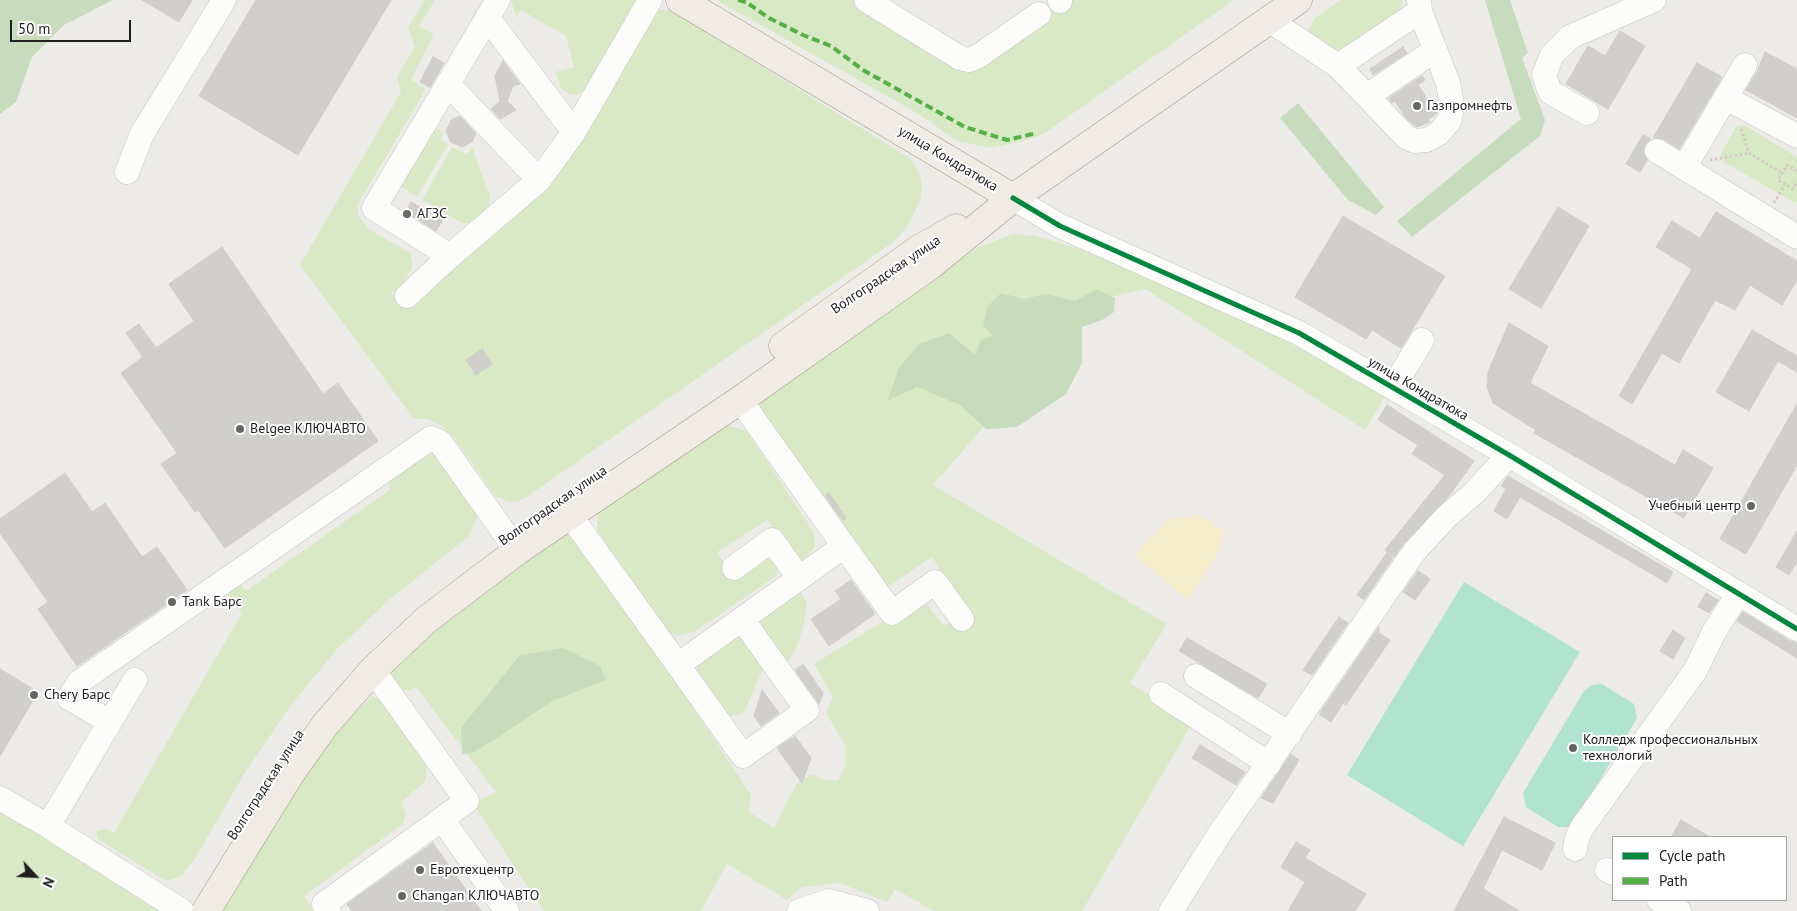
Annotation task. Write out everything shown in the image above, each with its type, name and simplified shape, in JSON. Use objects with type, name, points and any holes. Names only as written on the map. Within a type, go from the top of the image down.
[{"type":"main road","name":"улица Кондратюка","points":[[680,0],[1013,198]]},
{"type":"main road","name":"Волгоградская улица","points":[[206,911],[289,776],[325,725],[373,670],[512,544],[570,515],[740,400],[931,265],[1013,198],[1298,0]]},
{"type":"main road","name":"Волгоградская улица","points":[[187,911],[275,766],[313,714],[382,636],[417,605],[512,544],[919,249],[1013,198]]},
{"type":"street","points":[[127,172],[142,134],[224,0]]},
{"type":"street","points":[[408,296],[450,256],[539,180],[574,132],[650,0]]},
{"type":"street","points":[[866,0],[960,58],[968,60],[977,57],[1040,14]]},
{"type":"street","points":[[1586,113],[1550,92],[1544,76],[1552,55],[1570,38],[1654,0]]},
{"type":"street","points":[[1270,20],[1338,66],[1406,137],[1415,141],[1427,140],[1439,133],[1450,120],[1452,105],[1448,83],[1434,51],[1419,6],[1338,66]]},
{"type":"street","points":[[450,256],[374,208],[493,9],[574,132]]},
{"type":"street","points":[[1367,96],[1434,51]]},
{"type":"street","points":[[1685,166],[1729,99],[1745,65]]},
{"type":"street","points":[[448,84],[539,180]]},
{"type":"street","points":[[1729,99],[1797,136]]},
{"type":"street","points":[[1657,151],[1685,166],[1797,237]]},
{"type":"street","name":"улица Кондратюка","points":[[1013,198],[1060,226],[1300,333],[1509,455],[1797,629]]},
{"type":"street","points":[[1393,388],[1422,340]]},
{"type":"street","points":[[740,400],[892,613],[935,582],[962,620]]},
{"type":"street","points":[[110,722],[69,698],[79,682],[431,438],[440,442],[512,544]]},
{"type":"street","points":[[1171,911],[1220,833],[1414,552],[1446,517],[1474,493],[1509,455]]},
{"type":"street","points":[[570,515],[743,756],[807,710],[742,619]]},
{"type":"street","points":[[734,568],[772,540],[799,578]]},
{"type":"street","points":[[678,665],[844,546]]},
{"type":"street","points":[[1575,849],[1577,838],[1584,826],[1695,671],[1714,632],[1738,594]]},
{"type":"street","points":[[329,911],[324,904],[467,801],[373,670]]},
{"type":"street","points":[[1196,676],[1290,734]]},
{"type":"street","points":[[48,826],[135,680]]},
{"type":"street","points":[[1161,694],[1269,764]]},
{"type":"street","points":[[0,798],[48,826],[182,911]]},
{"type":"street","points":[[442,819],[507,911]]},
{"type":"street","points":[[799,911],[829,901],[868,911]]},
{"type":"street","points":[[1661,901],[1679,911]]},
{"type":"path","points":[[1729,99],[1749,153],[1782,173]]},
{"type":"path","points":[[1685,166],[1749,153]]},
{"type":"path","points":[[1797,164],[1796,170],[1787,165],[1778,180],[1793,188],[1797,182]]},
{"type":"green space","points":[[0,0],[113,0],[64,25],[32,57],[16,102],[0,114]]},
{"type":"green space","points":[[424,0],[435,0],[419,26],[434,34],[411,80],[426,89],[357,206],[359,217],[369,229],[410,253],[413,266],[402,285],[391,293],[401,307],[542,187],[654,9],[672,11],[911,159],[919,173],[922,185],[920,201],[908,225],[895,241],[522,500],[509,502],[496,497],[454,438],[442,426],[428,419],[414,419],[300,265],[401,92],[397,77],[415,47],[408,28]]},
{"type":"green space","points":[[511,0],[638,0],[584,91],[576,95],[562,90],[555,72],[574,67],[566,36],[521,10],[516,17]]},
{"type":"green space","points":[[716,0],[855,0],[967,69],[1063,0],[1234,0],[1045,133],[1027,140],[991,148],[957,141],[919,114]]},
{"type":"green space","points":[[1341,0],[1403,0],[1396,15],[1342,49],[1332,50],[1309,35],[1309,29],[1315,18]]},
{"type":"green space","points":[[1485,0],[1510,0],[1528,53],[1522,58],[1545,120],[1540,136],[1412,237],[1397,221],[1521,119]]},
{"type":"green space","points":[[1298,103],[1384,207],[1376,215],[1348,200],[1280,118]]},
{"type":"green space","points":[[1744,125],[1797,157],[1797,204],[1724,162],[1721,154],[1736,127]]},
{"type":"green space","points":[[432,127],[444,132],[440,140],[448,144],[417,197],[400,186]]},
{"type":"green space","points":[[452,147],[467,155],[472,147],[490,197],[487,213],[471,223],[462,223],[422,200]]},
{"type":"green space","points":[[1013,234],[1035,236],[1080,249],[1228,311],[1322,360],[1385,397],[1365,430],[1145,289],[1093,301],[933,485],[1167,624],[1130,683],[1193,722],[1082,911],[934,911],[895,889],[887,902],[840,883],[802,887],[787,900],[727,864],[701,911],[544,911],[473,804],[496,792],[416,687],[407,691],[397,687],[388,672],[391,663],[560,534],[575,535],[586,546],[751,795],[748,811],[774,828],[797,783],[813,774],[822,779],[838,781],[845,765],[845,745],[826,713],[833,697],[814,664],[908,606],[925,602],[944,626],[967,610],[932,557],[882,591],[759,409],[765,392],[979,247]]},
{"type":"green space","points":[[1097,289],[1115,298],[1114,312],[1102,320],[1082,327],[1082,363],[1066,394],[1017,427],[986,429],[960,405],[917,387],[887,401],[899,368],[919,344],[949,333],[975,355],[981,340],[993,336],[983,325],[988,306],[1001,293],[1024,299],[1045,294],[1075,301]]},
{"type":"green space","points":[[722,424],[746,430],[814,532],[815,547],[806,557],[795,564],[768,520],[717,552],[732,575],[767,558],[776,563],[778,570],[775,577],[694,632],[677,636],[664,633],[597,529],[598,511]]},
{"type":"green space","points":[[433,450],[475,510],[477,517],[469,536],[389,600],[337,649],[291,705],[244,774],[196,857],[181,876],[166,881],[98,839],[96,831],[104,829],[114,833],[242,613],[226,592],[239,583],[246,591],[391,489],[383,476]]},
{"type":"green space","points":[[1464,582],[1580,652],[1463,846],[1347,775]]},
{"type":"green space","points":[[799,590],[807,603],[804,624],[797,646],[784,666],[755,625],[756,612]]},
{"type":"green space","points":[[736,631],[764,667],[744,712],[729,716],[723,714],[691,672],[691,660]]},
{"type":"green space","points":[[563,648],[600,666],[606,680],[552,701],[472,753],[462,754],[461,728],[520,655]]},
{"type":"green space","points":[[1602,684],[1634,704],[1637,718],[1576,820],[1568,827],[1558,827],[1526,807],[1523,793],[1584,691],[1592,685]]},
{"type":"green space","points":[[372,696],[381,700],[421,748],[427,770],[425,781],[402,802],[406,814],[403,824],[304,896],[314,911],[215,911],[328,740]]},
{"type":"green space","points":[[0,812],[156,904],[162,911],[0,911]]},
{"type":"sand","points":[[1200,515],[1224,531],[1219,551],[1188,600],[1134,555],[1170,519]]},
{"type":"building","points":[[142,0],[192,0],[179,22]]},
{"type":"building","points":[[256,0],[391,0],[298,155],[199,96]]},
{"type":"building","points":[[1620,31],[1645,46],[1608,109],[1566,84],[1588,46],[1605,56]]},
{"type":"building","points":[[1403,47],[1407,53],[1373,75],[1370,69]]},
{"type":"building","points":[[1765,52],[1797,69],[1797,118],[1746,90],[1757,72]]},
{"type":"building","points":[[433,57],[444,63],[430,87],[420,82]]},
{"type":"building","points":[[503,61],[520,84],[513,86],[507,101],[516,110],[500,119],[491,109],[500,101],[495,76]]},
{"type":"building","points":[[1697,63],[1722,77],[1679,149],[1664,139],[1653,138]]},
{"type":"building","points":[[1422,76],[1425,80],[1418,85],[1437,113],[1428,120],[1430,122],[1417,127],[1406,118],[1395,101],[1392,103],[1389,98]]},
{"type":"building","points":[[460,116],[476,134],[472,142],[462,147],[451,142],[446,131],[451,120]]},
{"type":"building","points":[[1643,135],[1651,139],[1645,144],[1643,151],[1647,160],[1640,172],[1626,164]]},
{"type":"building","points":[[411,202],[443,220],[436,231],[406,212]]},
{"type":"building","points":[[1558,207],[1589,226],[1541,308],[1509,289]]},
{"type":"building","points":[[1716,212],[1797,261],[1797,280],[1782,305],[1750,285],[1735,310],[1715,300],[1679,363],[1662,353],[1632,404],[1619,396],[1692,269],[1656,247],[1672,221],[1700,238]]},
{"type":"building","points":[[1343,216],[1445,276],[1401,348],[1372,330],[1366,339],[1295,297]]},
{"type":"building","points":[[222,247],[323,394],[338,383],[378,441],[225,548],[198,510],[195,512],[161,464],[177,453],[121,373],[143,357],[126,333],[139,324],[156,348],[194,321],[169,284]]},
{"type":"building","points":[[1509,323],[1548,346],[1530,383],[1675,465],[1683,450],[1713,468],[1684,518],[1534,433],[1536,430],[1493,403],[1487,387],[1488,372]]},
{"type":"building","points":[[1752,330],[1797,356],[1797,372],[1778,361],[1749,411],[1716,392]]},
{"type":"building","points":[[482,349],[492,364],[476,375],[466,360]]},
{"type":"building","points":[[1797,404],[1797,465],[1746,554],[1720,539]]},
{"type":"building","points":[[1387,405],[1474,461],[1449,496],[1404,543],[1394,557],[1385,550],[1445,475],[1412,454],[1418,445],[1378,420]]},
{"type":"building","points":[[65,473],[92,512],[105,503],[142,557],[157,547],[187,590],[77,666],[38,609],[48,602],[0,533],[0,519]]},
{"type":"building","points":[[1508,476],[1673,572],[1667,583],[1520,497],[1507,519],[1494,511],[1506,489],[1501,486]]},
{"type":"building","points":[[829,493],[846,518],[843,520],[825,496]]},
{"type":"building","points":[[1797,531],[1797,562],[1789,575],[1776,567]]},
{"type":"building","points":[[1387,553],[1393,558],[1364,600],[1357,595]]},
{"type":"building","points":[[1418,571],[1430,579],[1415,600],[1403,592]]},
{"type":"building","points":[[851,580],[875,614],[829,646],[811,619],[841,599],[835,591]]},
{"type":"building","points":[[1706,593],[1718,600],[1709,613],[1698,607]]},
{"type":"building","points":[[1743,612],[1790,641],[1797,643],[1797,658],[1737,621]]},
{"type":"building","points":[[1339,617],[1348,623],[1312,675],[1303,670]]},
{"type":"building","points":[[1379,627],[1379,633],[1390,640],[1346,705],[1343,703],[1331,722],[1319,714]]},
{"type":"building","points":[[1673,630],[1685,638],[1673,659],[1660,651]]},
{"type":"building","points":[[1187,638],[1267,684],[1258,698],[1179,651]]},
{"type":"building","points":[[803,664],[823,693],[819,704],[795,670]]},
{"type":"building","points":[[0,669],[38,692],[0,756]]},
{"type":"building","points":[[762,690],[779,713],[761,726],[754,716]]},
{"type":"building","points":[[795,736],[811,758],[802,783],[777,748]]},
{"type":"building","points":[[1200,745],[1245,772],[1236,785],[1192,758]]},
{"type":"building","points":[[1291,754],[1299,760],[1273,803],[1261,798]]},
{"type":"building","points":[[1504,817],[1555,843],[1542,870],[1502,850],[1483,889],[1520,911],[1454,911]]},
{"type":"building","points":[[1681,820],[1708,836],[1672,836]]},
{"type":"building","points":[[1296,842],[1310,850],[1305,858],[1366,894],[1355,911],[1288,911],[1305,882],[1281,867]]},
{"type":"building","name":"Евротехцентр","points":[[433,843],[481,911],[352,911],[347,904]]},
{"type":"marked path","points":[[738,0],[746,2],[769,18],[803,35],[831,46],[863,70],[965,127],[1007,140],[1037,133]]},
{"type":"cycle path","points":[[1013,198],[1060,226],[1299,333],[1509,455],[1797,629]]},
{"type":"place","name":"Газпромнефть","points":[[1417,106]]},
{"type":"place","name":"АГЗС","points":[[407,214]]},
{"type":"place","name":"Belgee КЛЮЧАВТО","points":[[240,429]]},
{"type":"place","name":"Учебный центр","points":[[1751,506]]},
{"type":"place","name":"Tank Барс","points":[[172,602]]},
{"type":"place","name":"Chery Барс","points":[[34,695]]},
{"type":"place","name":"Колледж профессиональных технологий","points":[[1573,748]]},
{"type":"place","name":"Евротехцентр","points":[[420,870]]},
{"type":"place","name":"Changan КЛЮЧАВТО","points":[[402,896]]}]
